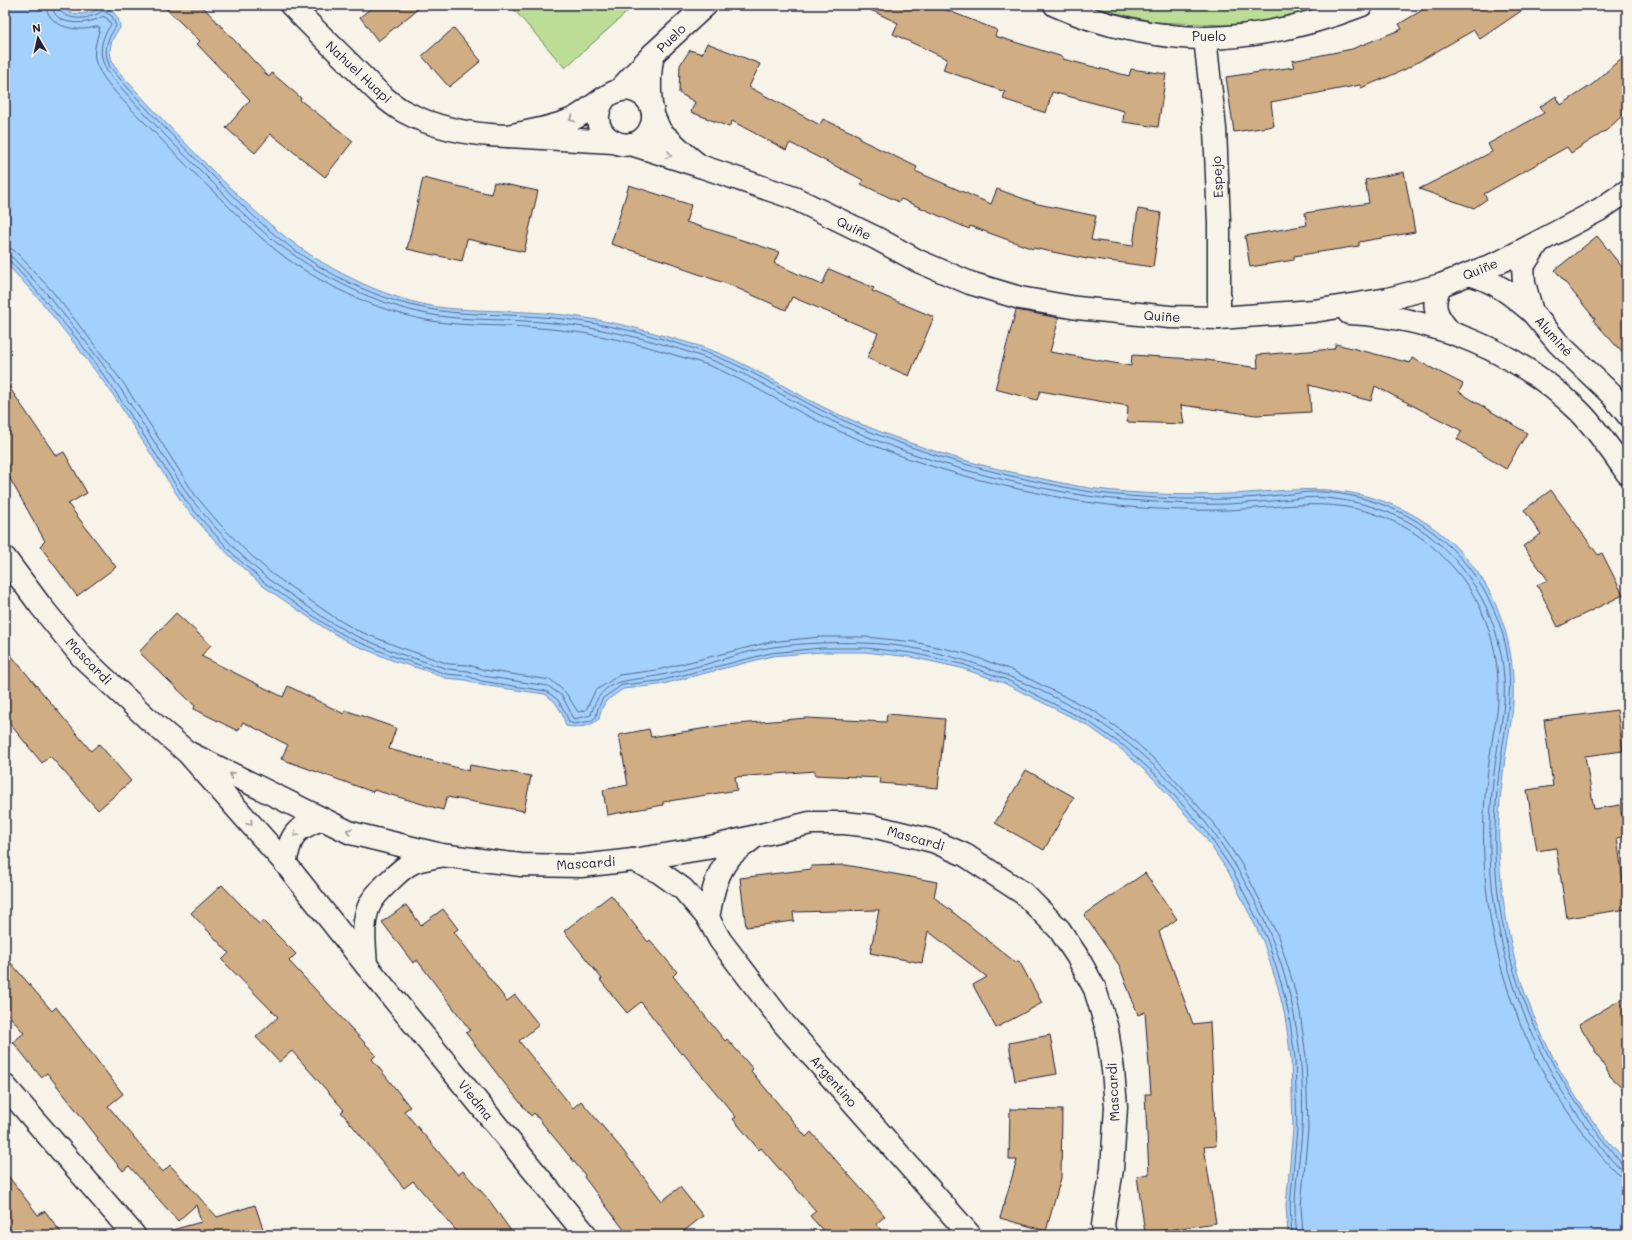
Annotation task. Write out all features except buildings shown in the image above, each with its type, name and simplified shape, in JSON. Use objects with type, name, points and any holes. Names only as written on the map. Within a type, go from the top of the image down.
[{"type":"street","name":"Nahuel Huapi","points":[[290,5],[383,97],[403,111],[428,123],[457,131],[480,135],[508,136]]},
{"type":"street","name":"Puelo","points":[[508,136],[554,125],[573,119],[588,111],[612,94],[706,5]]},
{"type":"street","name":"Puelo","points":[[1055,5],[1069,11],[1138,31],[1172,36],[1205,38],[1234,36],[1294,26],[1334,16],[1362,5]]},
{"type":"street","name":"Espejo","points":[[1205,38],[1215,137],[1219,223],[1219,318]]},
{"type":"street","points":[[654,54],[649,76],[652,110],[653,123],[650,130],[645,136],[622,143],[603,133],[598,122],[600,105],[612,94],[626,89],[641,94],[647,98],[652,110],[660,131],[700,166]]},
{"type":"street","name":"Quiñe","points":[[508,136],[622,143],[700,166],[794,198],[876,238],[918,261],[977,285],[1020,298],[1077,308],[1162,316],[1219,318],[1314,311],[1388,299],[1441,285],[1500,262],[1599,210],[1627,191]]},
{"type":"street","name":"Aluminé","points":[[1538,242],[1523,266],[1524,283],[1532,312],[1558,343],[1611,394],[1627,414]]},
{"type":"street","points":[[1468,274],[1484,278],[1505,289],[1532,312]]},
{"type":"street","points":[[1441,285],[1437,293],[1435,306],[1438,319],[1450,332]]},
{"type":"street","points":[[1314,311],[1357,313],[1412,321],[1450,332],[1494,350],[1521,365],[1543,380],[1579,411],[1618,459],[1627,473]]},
{"type":"street","name":"Mascardi","points":[[5,558],[40,605],[82,657],[147,718],[188,752]]},
{"type":"street","points":[[188,752],[351,833],[376,840],[389,854],[393,866],[390,880]]},
{"type":"street","points":[[188,752],[285,863],[322,909],[340,917],[353,916],[370,904],[390,880],[411,863],[441,855]]},
{"type":"street","points":[[285,863],[291,839],[303,826],[322,819]]},
{"type":"street","name":"Mascardi","points":[[376,840],[441,855],[521,865],[581,866],[633,860],[707,848],[810,823],[844,823],[872,826],[933,841],[965,855],[1023,893],[1059,929],[1077,956],[1095,989],[1107,1029],[1116,1106],[1113,1154],[1101,1232]]},
{"type":"street","points":[[708,918],[713,888],[719,872],[731,856],[757,836]]},
{"type":"street","name":"Argentino","points":[[633,860],[659,872],[683,889],[708,918],[720,940],[784,1024],[970,1235]]},
{"type":"street","points":[[366,965],[365,921],[370,904]]},
{"type":"street","name":"Viedma","points":[[322,909],[586,1235]]},
{"type":"street","points":[[5,1086],[134,1235]]},
{"type":"green space","points":[[510,5],[635,5],[565,68]]},
{"type":"green space","points":[[1081,5],[1334,5],[1296,19],[1247,26],[1156,22]]},
{"type":"water","points":[[5,5],[59,5],[70,13],[83,14],[95,11],[101,6],[112,11],[119,20],[120,24],[120,28],[112,41],[110,51],[114,66],[175,132],[213,171],[278,231],[332,268],[363,284],[383,292],[437,307],[544,313],[598,320],[633,327],[715,351],[751,368],[825,408],[886,434],[933,451],[1005,471],[1088,488],[1112,491],[1179,495],[1213,495],[1301,490],[1354,493],[1373,498],[1406,511],[1436,530],[1463,555],[1485,584],[1499,611],[1508,640],[1511,655],[1513,707],[1500,800],[1499,854],[1504,908],[1511,944],[1529,1003],[1555,1061],[1580,1103],[1620,1154],[1626,1164],[1627,1235],[1288,1235],[1286,1206],[1293,1129],[1291,1058],[1285,1016],[1278,987],[1263,941],[1229,873],[1203,834],[1153,778],[1122,750],[1087,725],[1004,683],[961,668],[911,657],[865,652],[821,652],[772,656],[659,685],[623,689],[606,701],[601,710],[599,719],[595,722],[579,727],[570,727],[566,726],[562,713],[555,702],[545,694],[481,685],[466,680],[445,678],[431,672],[394,661],[350,643],[326,629],[263,586],[234,560],[183,504],[112,393],[40,300],[5,262]]}]
